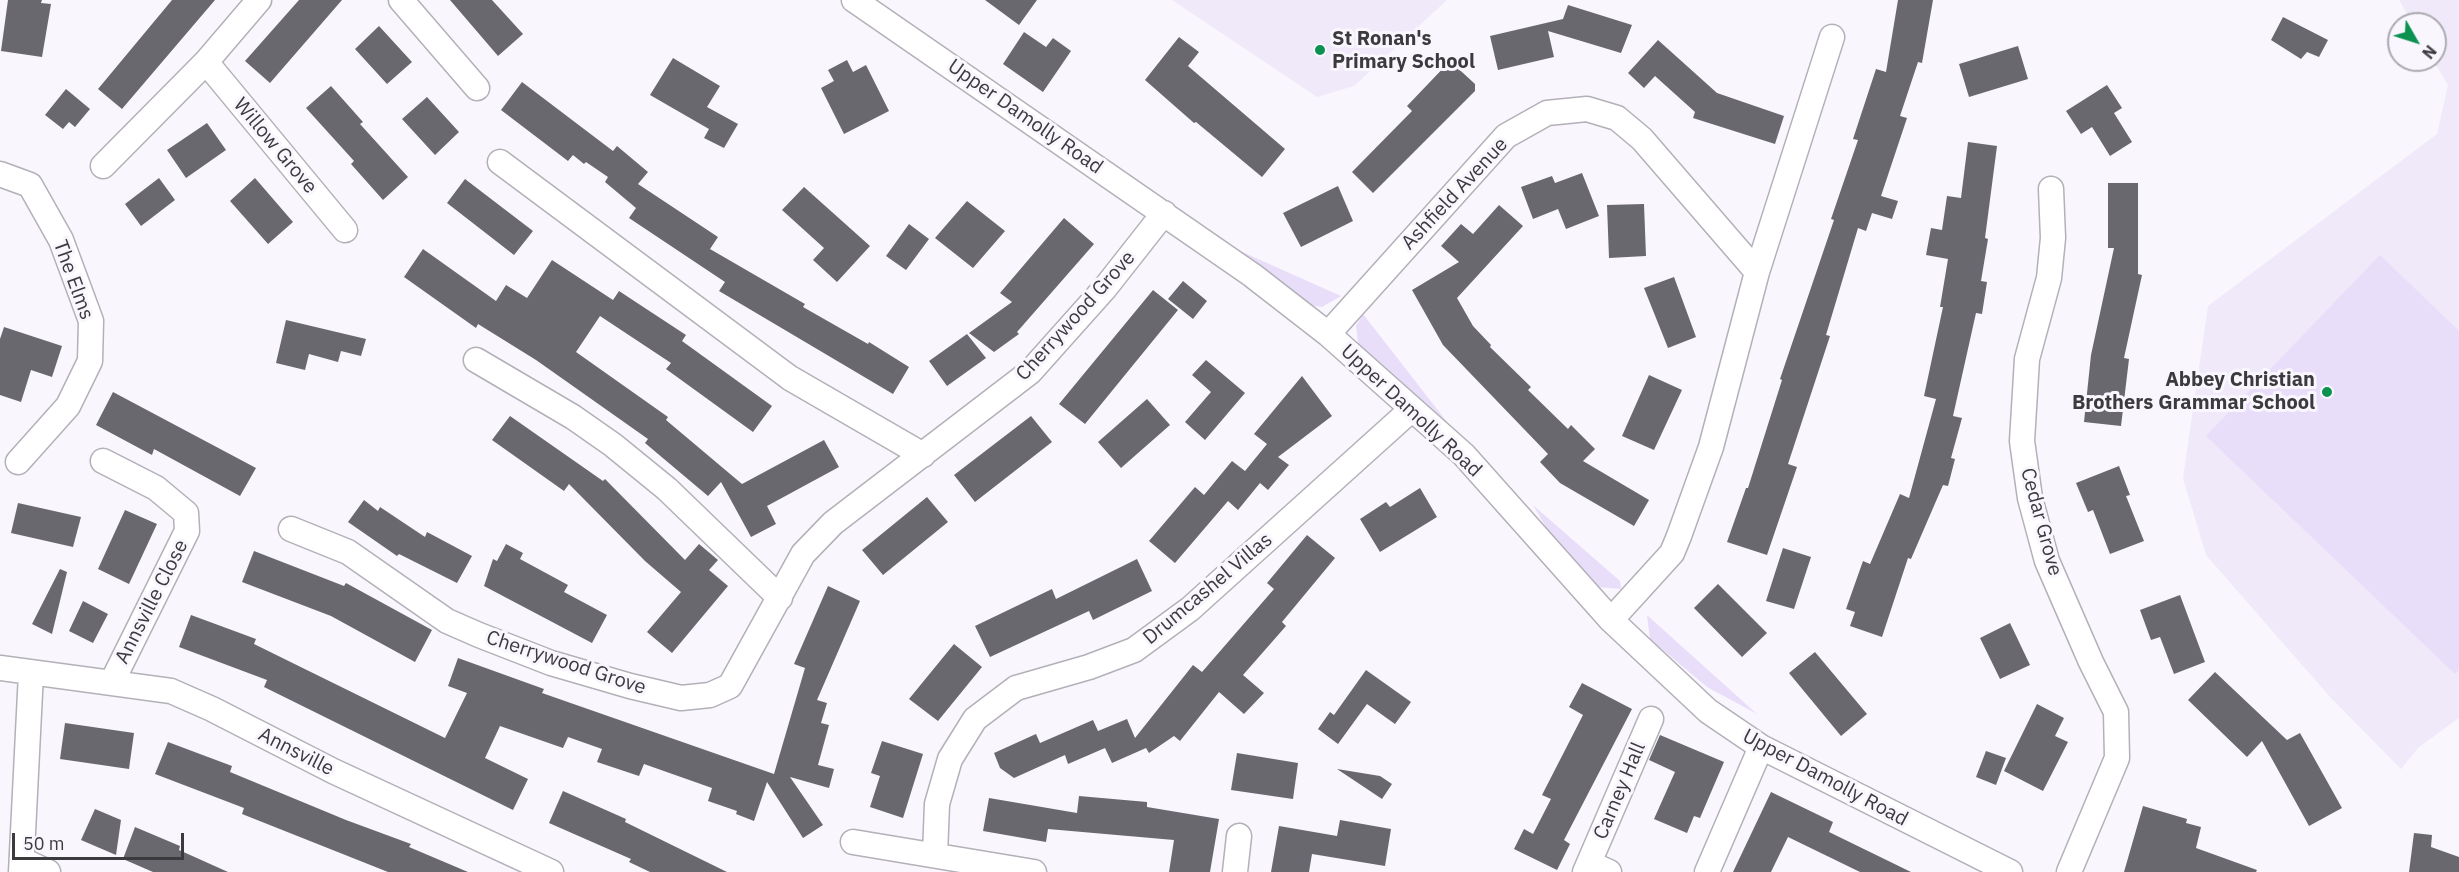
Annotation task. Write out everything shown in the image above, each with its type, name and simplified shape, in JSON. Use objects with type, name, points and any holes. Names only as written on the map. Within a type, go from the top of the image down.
[{"type":"street","points":[[103,166],[206,62],[259,0]]},
{"type":"street","points":[[401,0],[477,88]]},
{"type":"street","name":"Upper Damolly Road","points":[[854,0],[1252,275],[1328,334],[1464,455],[1611,620],[1708,711],[1761,747],[2010,872]]},
{"type":"street","points":[[1611,620],[1672,553],[1711,447],[1757,272],[1832,37]]},
{"type":"street","name":"Willow Grove","points":[[206,62],[345,230]]},
{"type":"street","name":"Ashfield Avenue","points":[[1328,334],[1506,136],[1547,113],[1587,109],[1617,118],[1642,139],[1757,272]]},
{"type":"street","points":[[500,162],[790,378],[923,454]]},
{"type":"street","name":"The Elms","points":[[0,174],[30,185],[61,240],[91,321],[90,361],[68,406],[18,462]]},
{"type":"street","name":"Cedar Grove","points":[[2051,189],[2053,238],[2049,278],[2027,359],[2022,441],[2030,498],[2047,561],[2116,712],[2117,758],[2069,872]]},
{"type":"street","name":"Cherrywood Grove","points":[[291,529],[348,552],[447,621],[479,635],[551,663],[630,686],[681,698],[710,695],[730,686],[803,554],[832,523],[1030,372],[1106,288],[1164,213]]},
{"type":"street","points":[[476,360],[573,417],[613,445],[667,489],[780,598]]},
{"type":"street","name":"Drumcashel Villas","points":[[935,855],[937,804],[950,759],[975,718],[1016,688],[1089,667],[1134,650],[1190,609],[1413,409]]},
{"type":"street","name":"Annsville Close","points":[[103,461],[156,488],[186,513],[188,531],[112,682]]},
{"type":"street","name":"Annsville","points":[[0,668],[171,691],[212,709],[333,771],[550,872]]},
{"type":"street","points":[[31,673],[21,866],[48,872]]},
{"type":"street","name":"Carney Hall","points":[[1594,869],[1651,719]]},
{"type":"street","points":[[1707,872],[1761,747]]},
{"type":"street","points":[[1235,872],[1239,836]]},
{"type":"street","points":[[853,842],[1034,872]]},
{"type":"shaded area","name":"St Ronan's Primary School","points":[[1172,0],[1447,0],[1354,86],[1317,97]]},
{"type":"shaded area","name":"Abbey Christian Brothers Grammar School","points":[[2399,0],[2459,0],[2459,718],[2419,747],[2401,769],[2331,698],[2206,555],[2183,478],[2208,306],[2437,134],[2448,85],[2440,72],[2447,72],[2447,12],[2406,12]]},
{"type":"shaded area","points":[[1229,246],[1341,296],[1322,307],[1309,305]]},
{"type":"shaded area","points":[[2380,255],[2459,331],[2459,670],[2455,674],[2206,436]]},
{"type":"shaded area","points":[[1363,314],[1458,436],[1359,349],[1356,326]]},
{"type":"shaded area","points":[[1533,505],[1620,581],[1621,589],[1598,587],[1566,562]]},
{"type":"shaded area","points":[[1647,615],[1757,714],[1707,687],[1650,639]]},
{"type":"building","points":[[8,0],[42,0],[41,3],[51,4],[42,57],[1,51]]},
{"type":"building","points":[[172,0],[215,0],[122,109],[98,89]]},
{"type":"building","points":[[299,0],[342,0],[270,83],[245,61]]},
{"type":"building","points":[[450,0],[492,0],[523,34],[498,56]]},
{"type":"building","points":[[985,0],[1037,0],[1019,25]]},
{"type":"building","points":[[1898,0],[1933,0],[1922,63],[1918,62],[1900,116],[1907,118],[1881,196],[1898,201],[1892,219],[1872,213],[1866,231],[1858,228],[1826,335],[1830,336],[1788,464],[1797,467],[1767,555],[1727,542],[1746,488],[1748,488],[1782,380],[1780,379],[1834,220],[1831,219],[1858,140],[1853,139],[1876,69],[1886,72]]},
{"type":"building","points":[[1568,5],[1632,25],[1621,53],[1548,31],[1554,57],[1498,70],[1490,36],[1563,19]]},
{"type":"building","points":[[2283,17],[2328,40],[2319,57],[2307,52],[2301,59],[2271,40]]},
{"type":"building","points":[[379,26],[412,62],[387,84],[355,49]]},
{"type":"building","points":[[1024,32],[1046,47],[1053,38],[1071,51],[1043,92],[1003,64]]},
{"type":"building","points":[[1179,37],[1199,52],[1188,66],[1285,149],[1262,177],[1196,122],[1194,123],[1145,80]]},
{"type":"building","points":[[1658,40],[1717,93],[1784,116],[1775,144],[1693,118],[1695,112],[1655,76],[1644,88],[1628,73]]},
{"type":"building","points":[[2018,46],[2028,79],[1969,97],[1959,64]]},
{"type":"building","points":[[673,58],[720,86],[707,107],[738,124],[724,148],[704,138],[709,129],[650,95]]},
{"type":"building","points":[[847,60],[853,72],[866,65],[889,111],[844,134],[821,88],[834,81],[828,70]]},
{"type":"building","points":[[1450,61],[1475,84],[1475,91],[1373,193],[1352,172],[1412,111],[1407,106]]},
{"type":"building","points":[[522,82],[613,151],[617,146],[648,172],[638,184],[718,237],[710,249],[805,304],[803,307],[868,344],[869,342],[909,367],[893,394],[719,291],[725,282],[629,218],[636,208],[605,182],[608,177],[573,155],[568,161],[501,110]]},
{"type":"building","points":[[2107,85],[2122,108],[2114,113],[2132,142],[2110,156],[2092,127],[2081,134],[2066,111]]},
{"type":"building","points":[[331,86],[363,122],[360,124],[408,177],[383,200],[351,164],[354,161],[306,108]]},
{"type":"building","points":[[66,89],[90,109],[75,127],[69,122],[63,129],[45,115]]},
{"type":"building","points":[[427,97],[459,132],[435,155],[402,119]]},
{"type":"building","points":[[207,123],[226,150],[186,178],[167,150]]},
{"type":"building","points":[[1968,142],[1997,146],[1985,238],[1988,239],[1981,281],[1987,282],[1982,314],[1976,313],[1953,416],[1962,418],[1951,458],[1955,459],[1948,486],[1943,485],[1911,559],[1908,558],[1882,637],[1850,626],[1855,612],[1846,609],[1863,561],[1870,564],[1900,494],[1909,498],[1936,399],[1924,396],[1943,307],[1940,307],[1948,259],[1926,255],[1931,228],[1942,230],[1947,196],[1961,198]]},
{"type":"building","points":[[1582,173],[1599,216],[1566,229],[1558,209],[1533,219],[1521,187],[1552,176],[1555,183]]},
{"type":"building","points":[[159,178],[175,200],[141,226],[125,204]]},
{"type":"building","points":[[255,178],[293,222],[268,244],[230,201]]},
{"type":"building","points":[[465,179],[533,231],[514,255],[447,203]]},
{"type":"building","points":[[2108,183],[2138,183],[2138,274],[2142,275],[2124,358],[2129,359],[2121,426],[2084,422],[2091,355],[2114,248],[2108,248]]},
{"type":"building","points":[[1338,186],[1353,221],[1301,247],[1283,213]]},
{"type":"building","points":[[804,187],[870,246],[837,282],[813,260],[824,248],[782,210]]},
{"type":"building","points":[[967,201],[1005,231],[973,268],[935,238]]},
{"type":"building","points":[[1644,204],[1646,256],[1609,258],[1607,205]]},
{"type":"building","points":[[1499,205],[1523,226],[1457,298],[1473,326],[1491,345],[1490,347],[1531,387],[1528,390],[1568,429],[1571,425],[1595,449],[1583,461],[1649,500],[1634,526],[1560,483],[1540,462],[1548,454],[1443,345],[1412,290],[1459,262],[1441,246],[1461,224],[1473,234]]},
{"type":"building","points":[[1064,218],[1094,244],[1017,332],[1019,334],[994,352],[969,333],[1012,302],[1000,293]]},
{"type":"building","points":[[909,224],[929,239],[906,270],[886,256]]},
{"type":"building","points":[[423,249],[496,301],[506,285],[527,298],[552,260],[613,300],[619,291],[686,335],[682,341],[772,406],[753,432],[666,369],[671,363],[600,316],[576,352],[668,417],[666,420],[742,484],[824,440],[839,467],[767,506],[776,524],[751,537],[721,482],[708,496],[645,443],[648,439],[536,360],[478,324],[476,328],[404,277]]},
{"type":"building","points":[[1674,277],[1696,337],[1668,348],[1644,288]]},
{"type":"building","points":[[1183,281],[1207,301],[1193,319],[1168,299]]},
{"type":"building","points":[[1153,290],[1178,310],[1085,424],[1059,404]]},
{"type":"building","points":[[286,320],[366,339],[361,356],[341,351],[338,362],[309,354],[305,370],[276,363]]},
{"type":"building","points":[[4,327],[62,346],[52,377],[31,370],[21,402],[0,395],[0,339]]},
{"type":"building","points":[[967,334],[986,358],[947,386],[929,361]]},
{"type":"building","points":[[1206,360],[1245,393],[1205,440],[1185,422],[1211,392],[1192,375]]},
{"type":"building","points":[[1649,375],[1682,390],[1654,450],[1622,436]]},
{"type":"building","points":[[1302,376],[1332,416],[1278,457],[1289,465],[1268,490],[1260,483],[1238,510],[1228,501],[1175,563],[1149,541],[1195,487],[1204,495],[1232,461],[1245,471],[1267,444],[1254,434]]},
{"type":"building","points":[[113,392],[256,468],[240,496],[154,449],[152,455],[96,425]]},
{"type":"building","points":[[1147,399],[1170,425],[1121,468],[1098,442]]},
{"type":"building","points":[[510,416],[603,481],[605,479],[685,560],[699,544],[718,560],[709,570],[728,586],[672,653],[647,632],[681,592],[645,561],[569,484],[564,491],[492,440]]},
{"type":"building","points":[[1031,416],[1052,442],[975,502],[954,475]]},
{"type":"building","points":[[2119,466],[2130,495],[2126,496],[2144,541],[2110,554],[2093,510],[2088,512],[2076,483]]},
{"type":"building","points":[[1420,488],[1437,517],[1380,552],[1360,519],[1386,502],[1390,507]]},
{"type":"building","points":[[927,497],[948,522],[883,575],[862,550]]},
{"type":"building","points":[[364,500],[378,511],[380,507],[425,537],[427,532],[472,556],[457,583],[399,554],[397,556],[348,522]]},
{"type":"building","points":[[18,503],[81,517],[73,547],[11,533]]},
{"type":"building","points":[[125,510],[157,524],[129,584],[98,569]]},
{"type":"building","points":[[1307,535],[1335,558],[1282,622],[1286,626],[1243,675],[1264,693],[1244,714],[1219,692],[1180,741],[1174,736],[1149,753],[1146,748],[1112,763],[1105,748],[1068,764],[1065,755],[1014,778],[1000,768],[994,753],[1036,734],[1040,743],[1093,720],[1098,731],[1127,719],[1135,738],[1193,665],[1202,672],[1274,589],[1267,583]]},
{"type":"building","points":[[506,544],[523,553],[520,559],[568,585],[564,592],[607,615],[592,643],[484,586],[493,559],[497,561]]},
{"type":"building","points":[[1783,548],[1811,557],[1794,609],[1766,601]]},
{"type":"building","points":[[254,551],[344,586],[346,583],[432,630],[415,662],[331,616],[242,582]]},
{"type":"building","points":[[1137,559],[1152,591],[1093,620],[1089,611],[990,657],[975,626],[1052,589],[1056,599]]},
{"type":"building","points":[[60,569],[67,572],[52,634],[32,624]]},
{"type":"building","points":[[1718,584],[1767,633],[1742,657],[1694,608]]},
{"type":"building","points":[[828,586],[860,601],[817,700],[827,703],[821,723],[829,725],[818,765],[834,769],[829,788],[790,777],[823,825],[803,838],[767,782],[754,821],[736,814],[737,811],[708,801],[712,788],[644,764],[639,776],[597,762],[602,749],[568,737],[563,748],[500,726],[485,758],[528,779],[513,810],[264,687],[267,680],[179,647],[191,615],[256,639],[254,644],[445,738],[467,693],[448,686],[458,658],[544,689],[542,693],[774,774],[805,668],[794,664]]},
{"type":"building","points":[[2180,595],[2205,662],[2174,674],[2160,637],[2151,640],[2140,610]]},
{"type":"building","points":[[83,601],[108,614],[93,643],[69,631]]},
{"type":"building","points":[[2010,623],[2030,665],[2000,679],[1980,638]]},
{"type":"building","points":[[954,644],[982,667],[938,721],[909,699]]},
{"type":"building","points":[[1815,652],[1867,714],[1841,736],[1789,673]]},
{"type":"building","points":[[1366,670],[1411,702],[1395,724],[1367,704],[1338,744],[1318,729],[1330,712],[1334,715]]},
{"type":"building","points":[[2215,672],[2287,740],[2300,733],[2342,808],[2309,826],[2262,741],[2247,757],[2188,700]]},
{"type":"building","points":[[1582,683],[1632,709],[1564,840],[1570,844],[1557,870],[1514,849],[1524,829],[1533,834],[1551,799],[1542,795],[1583,715],[1569,707]]},
{"type":"building","points":[[2037,704],[2064,718],[2055,736],[2068,742],[2043,791],[2004,771]]},
{"type":"building","points":[[65,723],[134,733],[129,769],[60,759]]},
{"type":"building","points":[[1660,735],[1724,762],[1700,818],[1694,816],[1687,833],[1654,819],[1675,772],[1649,760]]},
{"type":"building","points":[[882,741],[923,754],[903,818],[870,807],[880,776],[871,773]]},
{"type":"building","points":[[168,742],[232,766],[230,772],[411,844],[409,847],[468,872],[388,872],[242,814],[244,808],[155,774]]},
{"type":"building","points":[[1986,751],[2006,758],[1996,785],[1976,777]]},
{"type":"building","points":[[1237,753],[1298,763],[1293,799],[1231,790]]},
{"type":"building","points":[[1337,769],[1380,776],[1392,784],[1382,799]]},
{"type":"building","points":[[563,791],[626,819],[625,822],[727,872],[650,872],[629,862],[631,859],[549,823]]},
{"type":"building","points":[[1771,792],[1833,822],[1829,832],[1911,872],[1860,872],[1788,837],[1771,872],[1733,872]]},
{"type":"building","points":[[1079,796],[1147,802],[1147,807],[1219,819],[1210,872],[1169,872],[1174,840],[1048,829],[1046,842],[983,831],[989,798],[1077,813]]},
{"type":"building","points":[[2143,806],[2187,819],[2186,823],[2201,827],[2196,848],[2257,870],[2256,872],[2124,872]]},
{"type":"building","points":[[95,809],[121,820],[116,855],[81,840]]},
{"type":"building","points":[[1340,820],[1391,829],[1385,866],[1312,854],[1309,872],[1271,872],[1279,826],[1337,836]]},
{"type":"building","points":[[135,827],[180,846],[179,850],[228,872],[153,872],[123,859]]},
{"type":"building","points":[[2414,833],[2432,835],[2431,847],[2459,857],[2459,872],[2409,872]]},
{"type":"place","name":"St Ronan's Primary School","points":[[1320,50]]},
{"type":"place","name":"Abbey Christian Brothers Grammar School","points":[[2327,392]]}]
